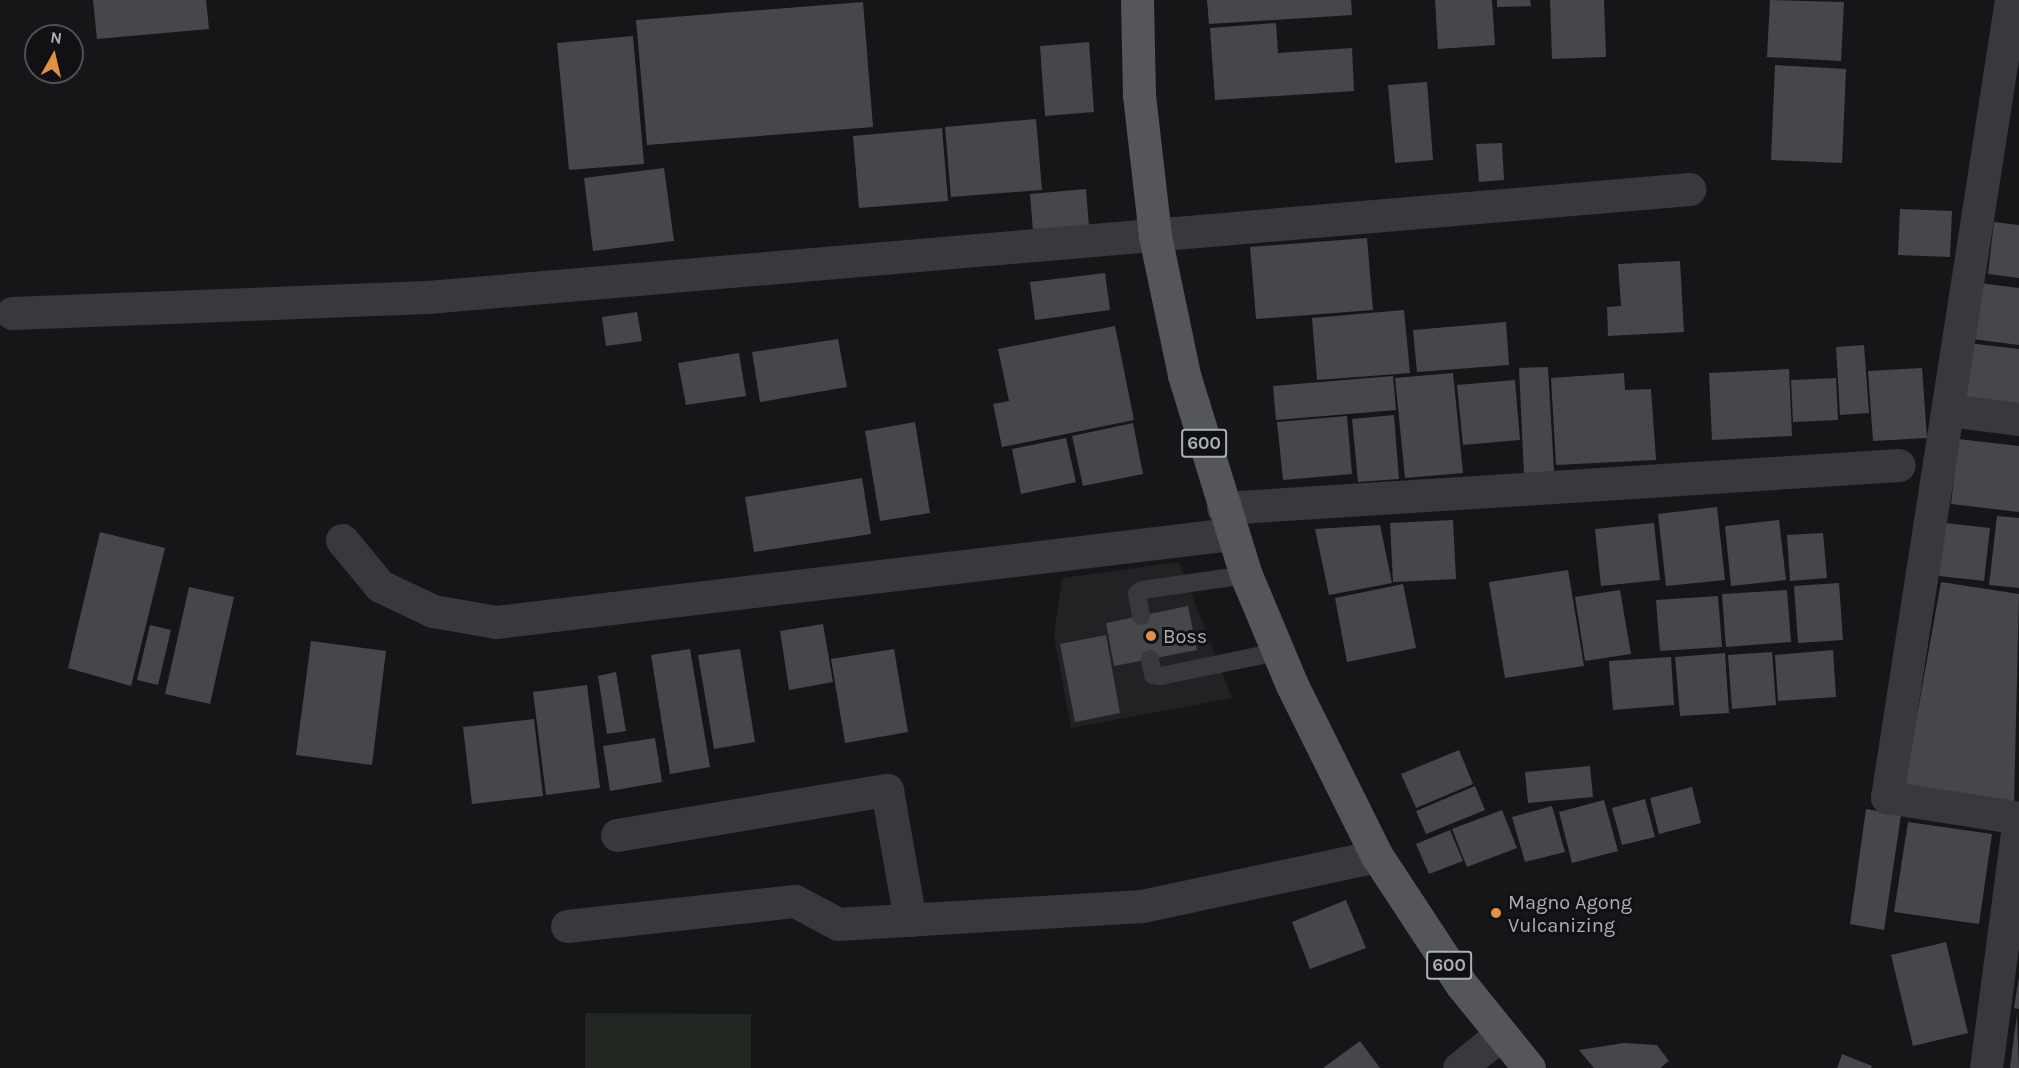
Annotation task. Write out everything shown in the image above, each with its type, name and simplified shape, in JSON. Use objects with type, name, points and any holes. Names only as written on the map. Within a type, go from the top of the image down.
[{"type":"main road","name":"600","points":[[1137,0],[1139,95],[1155,236],[1185,375],[1227,521],[1246,575],[1277,652],[1377,856],[1500,1035],[1529,1068]]},
{"type":"street","points":[[1986,1068],[2019,818],[1887,797],[2010,0]]},
{"type":"street","points":[[12,313],[427,297],[1689,189]]},
{"type":"street","points":[[1948,410],[2019,419]]},
{"type":"street","points":[[342,540],[380,586],[433,611],[496,622],[1227,521],[1899,465]]},
{"type":"street","points":[[617,835],[887,790],[910,920]]},
{"type":"street","points":[[567,926],[795,901],[838,924],[1142,906],[1377,856]]},
{"type":"street","points":[[1459,1068],[1500,1035]]},
{"type":"lane","points":[[1141,616],[1137,594],[1142,590],[1246,575]]},
{"type":"lane","points":[[1150,659],[1153,675],[1161,676],[1277,652]]},
{"type":"shaded area","points":[[1179,562],[1232,698],[1071,728],[1054,636],[1062,578]]},
{"type":"shaded area","points":[[585,1013],[751,1014],[751,1068],[585,1068]]},
{"type":"building","points":[[93,0],[206,0],[209,29],[97,39]]},
{"type":"building","points":[[1207,0],[1351,0],[1352,15],[1209,24]]},
{"type":"building","points":[[1435,0],[1492,0],[1495,45],[1438,49]]},
{"type":"building","points":[[1497,0],[1530,0],[1531,6],[1497,7]]},
{"type":"building","points":[[1550,0],[1604,0],[1606,57],[1552,59]]},
{"type":"building","points":[[1770,0],[1844,2],[1841,61],[1767,57]]},
{"type":"building","points":[[863,2],[873,127],[647,145],[636,20]]},
{"type":"building","points":[[1276,23],[1278,53],[1352,48],[1354,91],[1215,100],[1210,28]]},
{"type":"building","points":[[633,36],[644,164],[569,170],[557,43]]},
{"type":"building","points":[[1089,42],[1094,112],[1045,116],[1040,46]]},
{"type":"building","points":[[1775,65],[1846,69],[1842,163],[1771,160]]},
{"type":"building","points":[[1427,82],[1433,160],[1395,163],[1388,85]]},
{"type":"building","points":[[1036,119],[1042,190],[951,197],[945,127]]},
{"type":"building","points":[[942,128],[948,201],[859,208],[853,136]]},
{"type":"building","points":[[1502,143],[1504,180],[1479,182],[1476,144]]},
{"type":"building","points":[[664,168],[674,241],[593,251],[584,178]]},
{"type":"building","points":[[1086,189],[1090,239],[1034,244],[1030,194]]},
{"type":"building","points":[[1900,209],[1952,211],[1950,257],[1898,255]]},
{"type":"building","points":[[1994,222],[2019,225],[2019,278],[1988,274]]},
{"type":"building","points":[[1367,238],[1373,310],[1256,319],[1250,247]]},
{"type":"building","points":[[1680,261],[1684,332],[1608,336],[1607,307],[1621,306],[1618,264]]},
{"type":"building","points":[[1105,273],[1110,310],[1035,320],[1030,282]]},
{"type":"building","points":[[1979,283],[2019,288],[2019,345],[1972,339]]},
{"type":"building","points":[[1404,310],[1410,373],[1317,380],[1312,318]]},
{"type":"building","points":[[637,312],[642,341],[606,346],[602,317]]},
{"type":"building","points":[[1506,322],[1509,365],[1417,372],[1413,330]]},
{"type":"building","points":[[1115,326],[1134,420],[1002,447],[993,404],[1009,401],[998,349]]},
{"type":"building","points":[[838,339],[847,387],[760,402],[752,352]]},
{"type":"building","points":[[1968,343],[2019,349],[2019,409],[1961,402]]},
{"type":"building","points":[[1864,345],[1869,413],[1840,415],[1836,347]]},
{"type":"building","points":[[739,353],[746,396],[686,405],[678,363]]},
{"type":"building","points":[[1548,367],[1554,472],[1524,474],[1519,368]]},
{"type":"building","points":[[1922,368],[1927,438],[1873,441],[1868,371]]},
{"type":"building","points":[[1789,369],[1792,436],[1712,440],[1709,373]]},
{"type":"building","points":[[1453,373],[1463,473],[1405,478],[1395,378]]},
{"type":"building","points":[[1624,373],[1625,390],[1651,389],[1656,460],[1556,465],[1551,378]]},
{"type":"building","points":[[1393,376],[1396,410],[1276,420],[1273,386]]},
{"type":"building","points":[[1836,378],[1838,420],[1793,422],[1791,380]]},
{"type":"building","points":[[1515,380],[1520,440],[1463,445],[1457,385]]},
{"type":"building","points":[[1394,415],[1399,479],[1358,482],[1352,419]]},
{"type":"building","points":[[1347,416],[1352,474],[1283,480],[1277,422]]},
{"type":"building","points":[[915,422],[930,513],[880,521],[865,431]]},
{"type":"building","points":[[1133,423],[1143,474],[1083,486],[1072,436]]},
{"type":"building","points":[[1066,438],[1076,482],[1021,494],[1012,449]]},
{"type":"building","points":[[1958,439],[2019,446],[2019,512],[1951,504]]},
{"type":"building","points":[[862,478],[871,534],[754,552],[745,497]]},
{"type":"building","points":[[1717,507],[1725,580],[1666,586],[1658,514]]},
{"type":"building","points":[[1997,516],[2019,518],[2019,588],[1989,585]]},
{"type":"building","points":[[1453,520],[1456,579],[1393,582],[1390,523]]},
{"type":"building","points":[[1779,520],[1786,580],[1731,586],[1725,526]]},
{"type":"building","points":[[1654,523],[1660,580],[1601,586],[1595,529]]},
{"type":"building","points":[[1945,523],[1990,528],[1984,581],[1939,576]]},
{"type":"building","points":[[1380,525],[1392,583],[1329,595],[1315,529]]},
{"type":"building","points":[[100,532],[165,548],[131,686],[68,668]]},
{"type":"building","points":[[1823,533],[1827,578],[1790,581],[1787,535]]},
{"type":"building","points":[[1568,570],[1584,666],[1505,678],[1489,582]]},
{"type":"building","points":[[1941,582],[2019,594],[2014,805],[1904,788]]},
{"type":"building","points":[[1839,583],[1843,640],[1798,643],[1794,586]]},
{"type":"building","points":[[1403,584],[1416,648],[1347,662],[1335,598]]},
{"type":"building","points":[[189,587],[234,597],[210,704],[165,694]]},
{"type":"building","points":[[1620,590],[1631,654],[1585,661],[1575,597]]},
{"type":"building","points":[[1787,590],[1791,642],[1726,647],[1722,594]]},
{"type":"building","points":[[1718,596],[1722,647],[1660,651],[1656,600]]},
{"type":"building","name":"Boss","points":[[1188,606],[1197,650],[1114,666],[1106,623]]},
{"type":"building","points":[[823,624],[833,682],[789,690],[780,631]]},
{"type":"building","points":[[150,625],[171,630],[158,685],[137,680]]},
{"type":"building","points":[[1106,635],[1120,713],[1075,722],[1060,644]]},
{"type":"building","points":[[311,641],[386,651],[372,765],[296,755]]},
{"type":"building","points":[[690,649],[710,767],[670,774],[651,655]]},
{"type":"building","points":[[740,649],[755,742],[714,749],[698,655]]},
{"type":"building","points":[[894,649],[908,732],[845,743],[831,659]]},
{"type":"building","points":[[1833,650],[1836,697],[1778,701],[1775,655]]},
{"type":"building","points":[[1772,652],[1776,705],[1732,709],[1728,655]]},
{"type":"building","points":[[1725,653],[1729,713],[1680,716],[1675,657]]},
{"type":"building","points":[[1671,657],[1674,705],[1613,710],[1609,661]]},
{"type":"building","points":[[616,672],[626,731],[607,734],[598,676]]},
{"type":"building","points":[[587,685],[600,788],[546,795],[533,692]]},
{"type":"building","points":[[534,719],[543,796],[472,804],[463,727]]},
{"type":"building","points":[[655,738],[662,782],[610,791],[603,746]]},
{"type":"building","points":[[1459,750],[1473,784],[1416,808],[1401,774]]},
{"type":"building","points":[[1590,766],[1593,797],[1528,803],[1525,772]]},
{"type":"building","points":[[1475,786],[1485,810],[1426,834],[1416,811]]},
{"type":"building","points":[[1692,787],[1701,823],[1659,834],[1650,798]]},
{"type":"building","points":[[1645,799],[1655,837],[1622,845],[1612,808]]},
{"type":"building","points":[[1604,800],[1618,851],[1572,863],[1559,812]]},
{"type":"building","points":[[1552,806],[1565,852],[1525,862],[1512,817]]},
{"type":"building","points":[[1866,809],[1901,815],[1884,930],[1850,924]]},
{"type":"building","points":[[1502,810],[1517,848],[1467,867],[1452,829]]},
{"type":"building","points":[[1908,822],[1992,834],[1979,924],[1894,912]]},
{"type":"building","points":[[1450,830],[1463,861],[1429,874],[1416,844]]},
{"type":"building","points":[[1346,900],[1366,948],[1310,969],[1292,922]]},
{"type":"building","points":[[1946,942],[1968,1033],[1913,1046],[1891,955]]},
{"type":"building","points":[[2019,977],[2019,1009],[2014,1008]]},
{"type":"building","points":[[2017,1014],[2019,1068],[2010,1068]]},
{"type":"building","points":[[1360,1041],[1380,1068],[1323,1068]]},
{"type":"building","points":[[1624,1043],[1657,1045],[1669,1061],[1660,1068],[1594,1068],[1579,1050]]},
{"type":"building","points":[[1842,1054],[1872,1066],[1871,1068],[1837,1068]]},
{"type":"place","name":"Boss","points":[[1151,636]]},
{"type":"place","name":"Magno Agong Vulcanizing","points":[[1496,913]]}]
